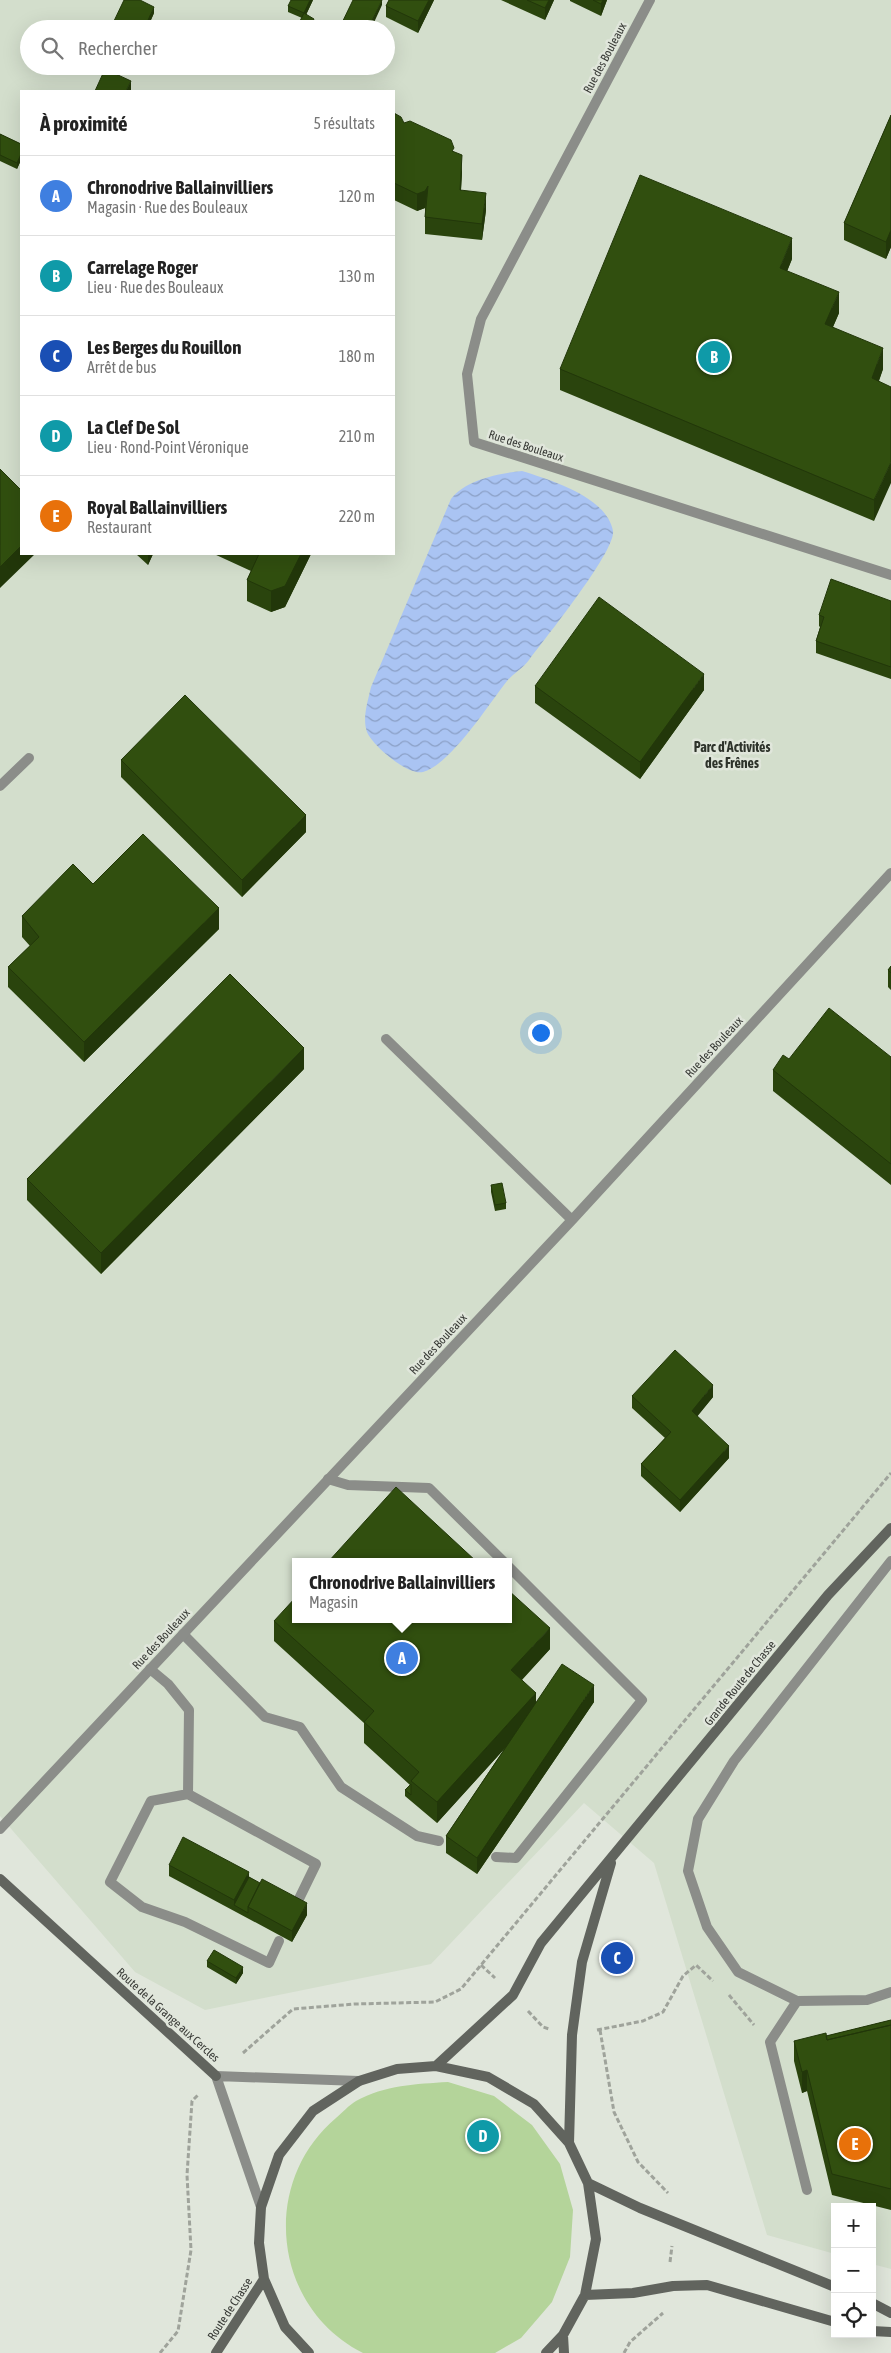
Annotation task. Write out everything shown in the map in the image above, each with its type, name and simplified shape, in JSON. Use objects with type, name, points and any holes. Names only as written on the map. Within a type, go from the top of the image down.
[{"type":"main road","name":"Grande Route de Chasse","points":[[436,2066],[513,1995],[541,1944],[828,1595],[891,1528]]},
{"type":"main road","points":[[569,2143],[572,2034],[582,1962],[613,1858]]},
{"type":"main road","name":"Route de la Grange aux Cercles","points":[[0,1879],[216,2076]]},
{"type":"main road","points":[[309,2353],[285,2327],[264,2279],[259,2243],[261,2207],[279,2155],[313,2111],[359,2081],[397,2069],[436,2066],[488,2077],[534,2104],[569,2143],[588,2183],[596,2239],[585,2295],[563,2335],[546,2353]]},
{"type":"main road","points":[[588,2183],[640,2208],[831,2285]]},
{"type":"main road","name":"Route de Chasse","points":[[216,2353],[264,2279]]},
{"type":"main road","points":[[585,2295],[633,2293],[674,2286],[706,2285],[831,2321]]},
{"type":"main road","points":[[876,2305],[891,2313]]},
{"type":"main road","points":[[876,2330],[891,2332]]},
{"type":"main road","points":[[563,2335],[564,2353]]},
{"type":"street","name":"Rue des Bouleaux","points":[[650,0],[481,320],[467,374],[474,442],[891,575]]},
{"type":"street","points":[[0,786],[28,758]]},
{"type":"street","name":"Rue des Bouleaux","points":[[0,1829],[572,1220],[891,873]]},
{"type":"street","points":[[386,1039],[572,1220]]},
{"type":"street","points":[[328,1479],[348,1485],[429,1488],[500,1558]]},
{"type":"street","points":[[891,1561],[734,1761],[698,1819],[688,1871],[707,1927],[738,1972],[797,2000],[867,2000],[891,1992]]},
{"type":"street","points":[[496,1857],[516,1858],[642,1700],[512,1570]]},
{"type":"street","points":[[183,1634],[265,1717],[300,1727],[341,1787],[417,1836],[439,1841]]},
{"type":"street","points":[[150,1668],[168,1684],[189,1710],[188,1794]]},
{"type":"street","points":[[279,1941],[269,1963],[185,1922],[142,1907],[110,1882],[151,1801],[188,1794],[316,1864],[296,1905]]},
{"type":"street","points":[[797,2000],[770,2042],[807,2190]]},
{"type":"street","points":[[216,2076],[359,2081]]},
{"type":"street","name":"Route de la Grange aux Cercles","points":[[216,2076],[261,2207]]},
{"type":"path","points":[[481,1965],[513,1995],[542,2027],[572,2034],[643,2021],[663,2012],[683,1976],[696,1964],[717,1984]]},
{"type":"path","points":[[724,1991],[770,2042]]},
{"type":"path","points":[[160,2353],[178,2331],[191,2250],[186,2175],[192,2101]]},
{"type":"shaded area","points":[[0,0],[891,0],[891,2269],[876,2265],[876,2203],[831,2203],[831,2253],[767,2235],[654,1863],[584,1803],[431,1964],[205,2010],[135,1972],[0,1816]]},
{"type":"green space","points":[[448,2082],[494,2096],[532,2125],[560,2164],[573,2210],[570,2257],[552,2302],[521,2338],[495,2353],[363,2353],[333,2333],[310,2306],[295,2276],[287,2243],[287,2209],[295,2176],[311,2145],[336,2118],[356,2101],[389,2088]]},
{"type":"water","points":[[522,471],[548,479],[589,499],[609,519],[613,531],[611,541],[592,575],[563,616],[527,663],[507,681],[468,733],[434,767],[423,772],[416,772],[400,765],[370,738],[367,732],[365,715],[371,687],[451,499],[457,492],[474,482],[493,476]]},
{"type":"building","points":[[124,0],[140,0],[154,7],[148,20],[114,20]]},
{"type":"building","points":[[291,0],[310,0],[304,13],[288,6]]},
{"type":"building","points":[[353,0],[382,0],[372,20],[343,20]]},
{"type":"building","points":[[389,0],[429,0],[418,21],[386,6]]},
{"type":"building","points":[[527,0],[549,0],[545,8]]},
{"type":"building","points":[[593,0],[603,0],[601,4]]},
{"type":"building","points":[[304,13],[314,19],[314,20],[300,20]]},
{"type":"building","points":[[102,75],[118,75],[131,81],[126,90],[95,90]]},
{"type":"building","points":[[395,114],[401,117],[404,123],[410,121],[451,140],[454,148],[452,151],[462,155],[460,190],[486,193],[482,224],[425,217],[428,186],[425,191],[417,194],[395,183]]},
{"type":"building","points":[[891,115],[891,230],[886,242],[844,223]]},
{"type":"building","points":[[0,134],[20,144],[20,156],[17,163],[0,155]]},
{"type":"building","points":[[640,175],[792,238],[780,268],[839,292],[825,324],[883,348],[872,378],[891,387],[891,462],[874,500],[560,369]]},
{"type":"building","points":[[0,469],[20,489],[20,547],[0,567]]},
{"type":"building","points":[[259,555],[300,555],[285,586],[271,591],[247,580]]},
{"type":"building","points":[[831,579],[891,601],[891,667],[816,641],[824,617],[819,615]]},
{"type":"building","points":[[599,597],[704,674],[640,762],[535,686]]},
{"type":"building","points":[[185,695],[306,815],[242,880],[121,760]]},
{"type":"building","points":[[143,834],[219,908],[84,1042],[8,967],[39,937],[22,916],[73,864],[93,884]]},
{"type":"building","points":[[230,974],[304,1048],[101,1253],[27,1179]]},
{"type":"building","points":[[829,1008],[891,1057],[891,1164],[773,1070],[783,1055],[789,1059]]},
{"type":"building","points":[[502,1183],[506,1203],[495,1205],[491,1185]]},
{"type":"building","points":[[675,1350],[713,1385],[692,1411],[729,1446],[680,1500],[641,1464],[671,1432],[632,1396]]},
{"type":"building","points":[[396,1487],[473,1558],[332,1558]]},
{"type":"building","points":[[512,1594],[550,1628],[511,1670],[536,1693],[437,1802],[411,1781],[419,1772],[364,1722],[374,1711],[274,1621],[292,1601],[292,1623],[512,1623]]},
{"type":"building","points":[[562,1664],[594,1685],[477,1858],[446,1836]]},
{"type":"building","points":[[411,1784],[411,1795],[405,1790]]},
{"type":"building","points":[[183,1837],[249,1872],[234,1900],[169,1865]]},
{"type":"building","points":[[249,1877],[260,1883],[248,1907],[248,1913],[234,1905]]},
{"type":"building","points":[[262,1879],[307,1903],[292,1931],[248,1907]]},
{"type":"building","points":[[611,1945],[620,1946],[616,1968],[608,1967]]},
{"type":"building","points":[[214,1950],[243,1967],[236,1978],[207,1961]]},
{"type":"building","points":[[891,2020],[891,2025],[827,2040],[826,2036]]},
{"type":"building","points":[[891,2025],[891,2189],[832,2174],[807,2070],[802,2072],[794,2041],[826,2033],[827,2040]]},
{"type":"place","name":"Carrelage Roger","points":[[714,357]]},
{"type":"place","name":"Chronodrive Ballainvilliers","points":[[402,1658]]},
{"type":"place","name":"Les Berges du Rouillon","points":[[617,1958]]},
{"type":"place","name":"La Clef De Sol","points":[[483,2136]]},
{"type":"place","name":"Royal Ballainvilliers","points":[[855,2144]]},
{"type":"district","name":"Parc d'Activités des Frênes","points":[[732,756]]}]
